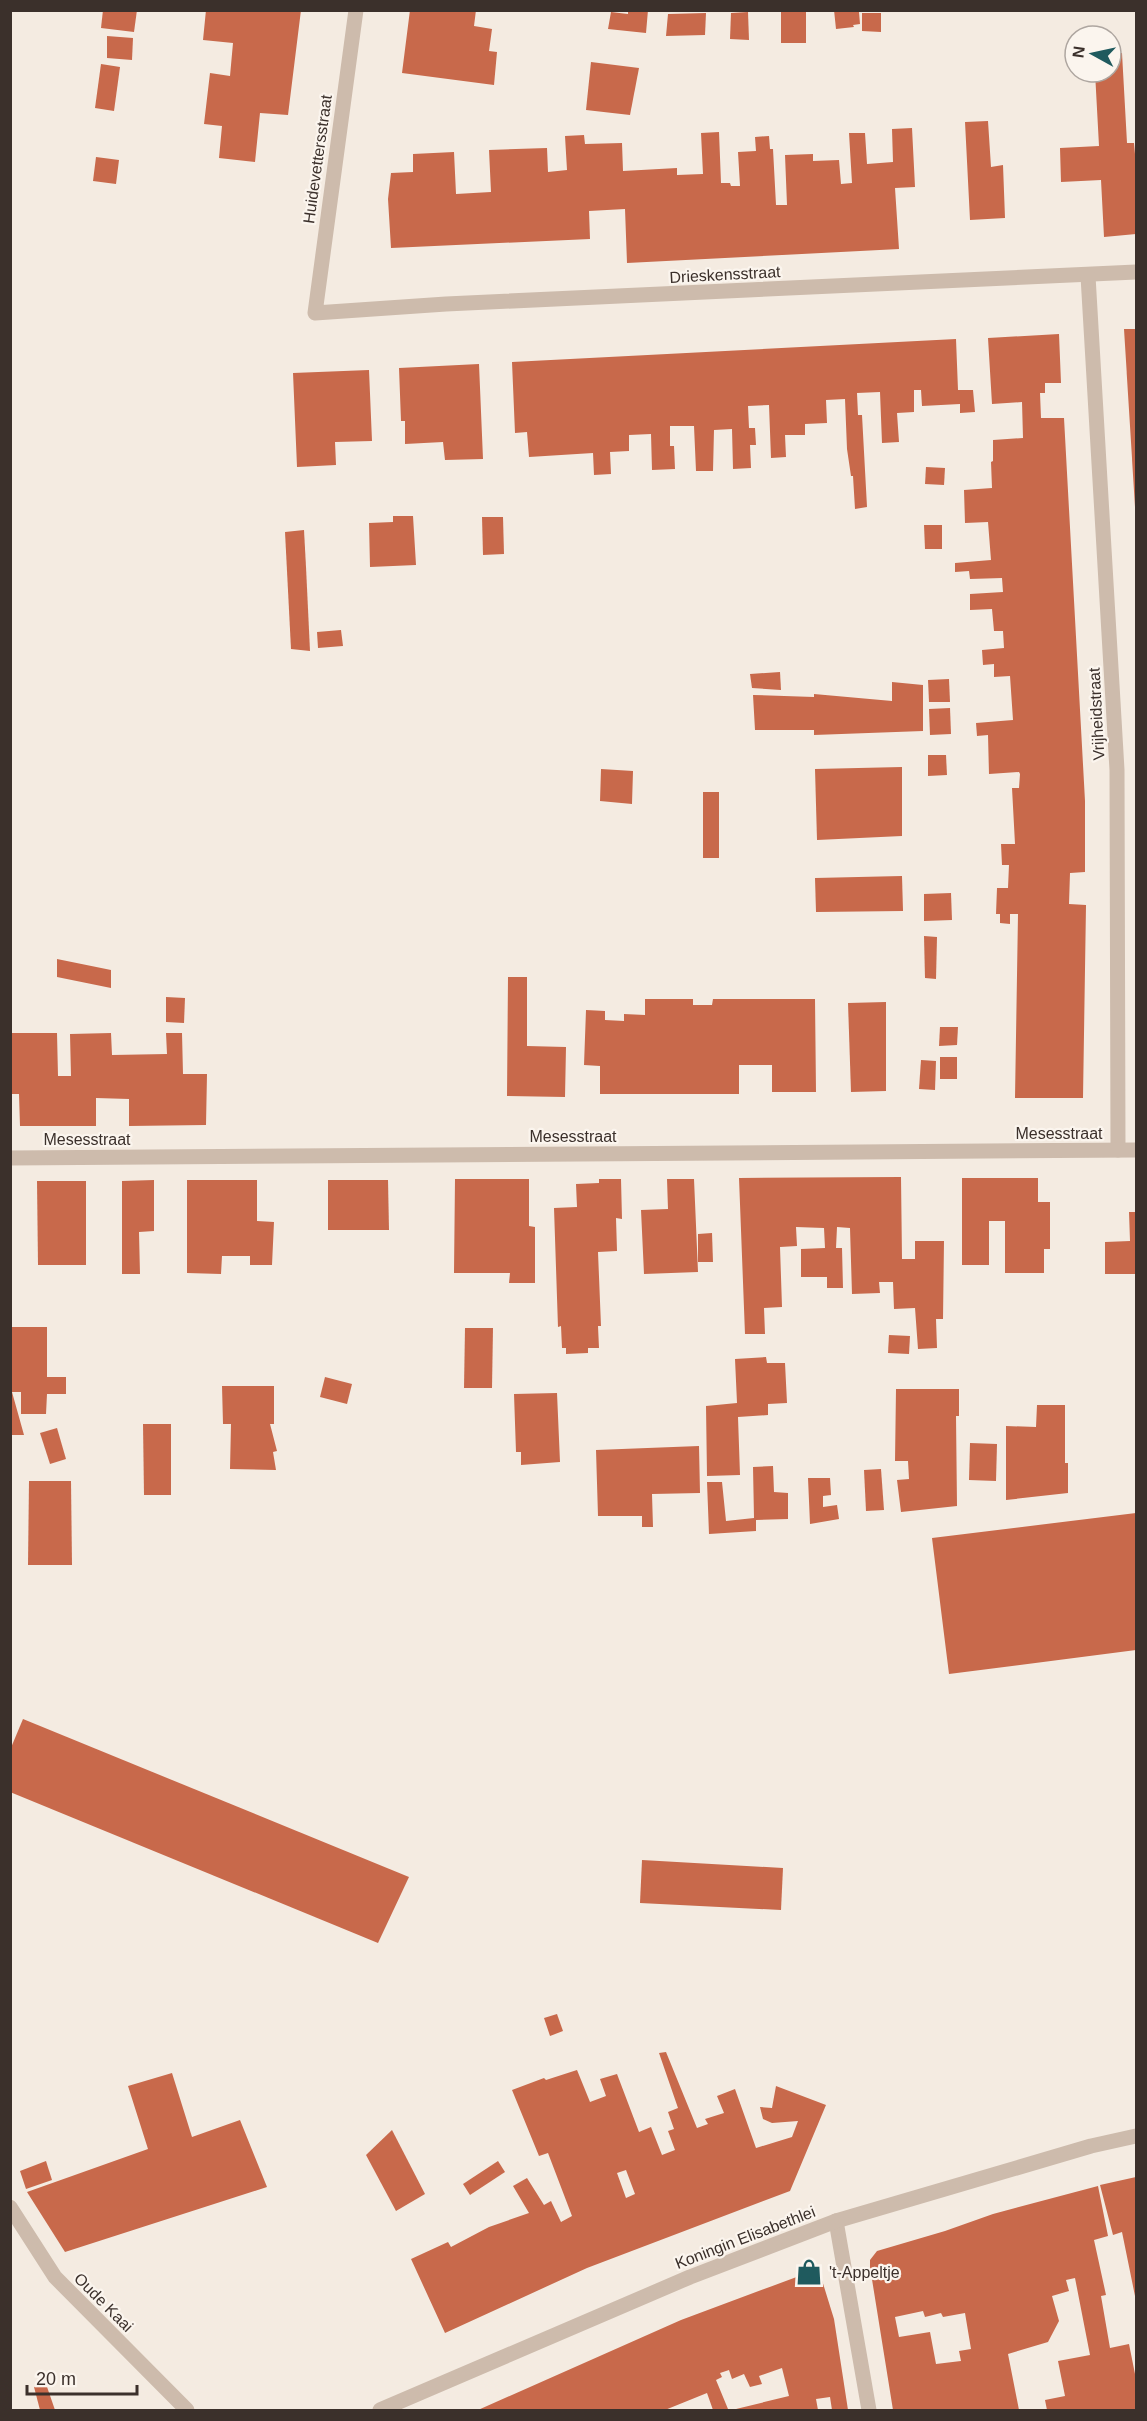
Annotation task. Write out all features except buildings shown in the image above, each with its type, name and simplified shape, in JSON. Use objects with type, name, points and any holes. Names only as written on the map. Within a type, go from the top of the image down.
[{"type":"street","name":"Huidevettersstraat","points":[[315,313],[356,10]]},
{"type":"street","name":"Drieskensstraat","points":[[315,313],[457,304],[1137,272]]},
{"type":"street","name":"Vrijheidstraat","points":[[1088,276],[1117,770],[1118,1150]]},
{"type":"street","name":"Mesesstraat","points":[[10,1158],[1137,1150]]},
{"type":"street","name":"Koningin Elisabethlei","points":[[380,2410],[690,2277],[836,2221],[1091,2146],[1137,2136]]},
{"type":"street","name":"Oude Kaai","points":[[10,2207],[55,2277],[187,2410]]},
{"type":"street","points":[[836,2221],[869,2410]]},
{"type":"place","name":"'t-Appeltje","points":[[809,2272]]}]
